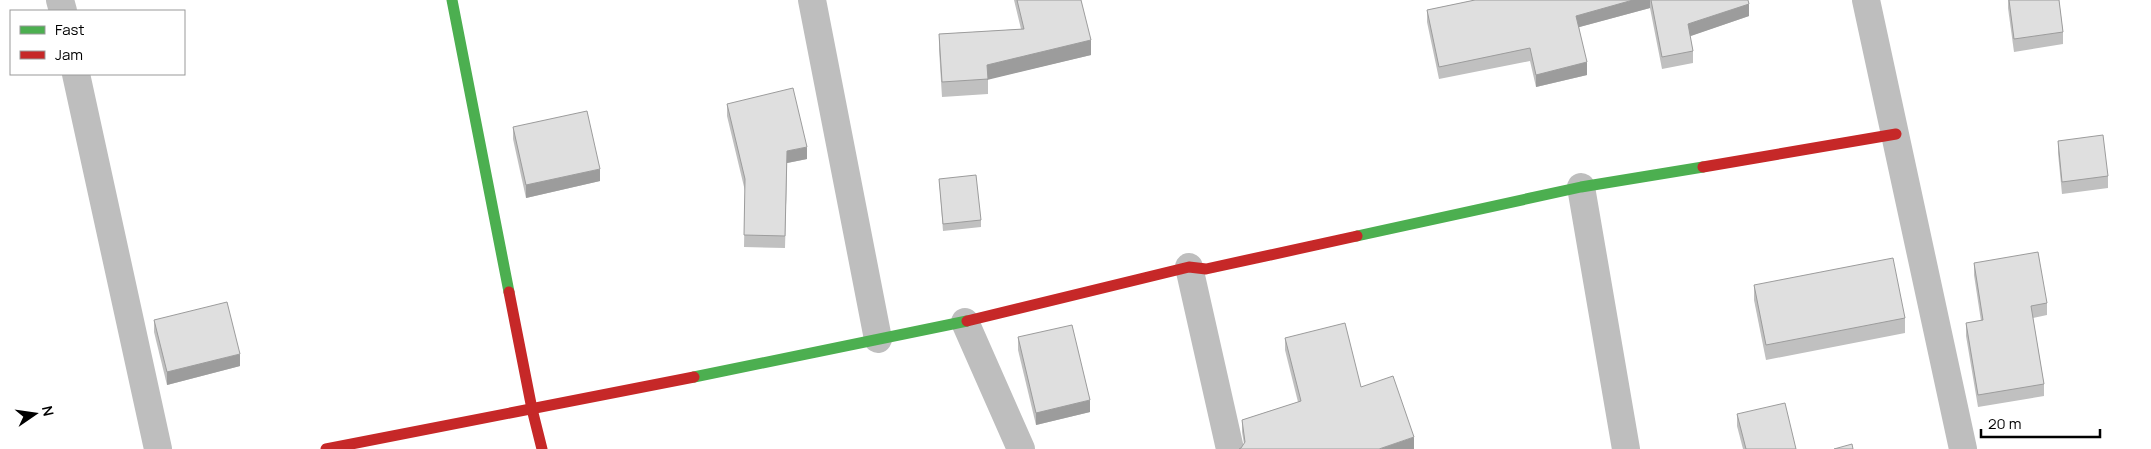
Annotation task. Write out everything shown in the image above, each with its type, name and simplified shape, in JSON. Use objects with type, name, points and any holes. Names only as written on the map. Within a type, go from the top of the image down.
[{"type":"street","points":[[452,0],[532,409],[542,449]]},
{"type":"street","points":[[812,0],[878,339]]},
{"type":"street","points":[[1866,0],[1962,449]]},
{"type":"street","points":[[76,75],[158,449]]},
{"type":"street","points":[[326,449],[966,322],[1189,267],[1206,269],[1581,188],[1896,134]]},
{"type":"street","points":[[1581,188],[1626,449]]},
{"type":"street","points":[[1189,267],[1230,449]]},
{"type":"street","points":[[966,322],[1020,449]]},
{"type":"building","points":[[1017,0],[1081,0],[1091,40],[987,65],[988,79],[942,82],[939,34],[1024,29]]},
{"type":"building","points":[[1475,0],[1633,0],[1576,16],[1587,62],[1536,75],[1530,48],[1439,67],[1427,10]]},
{"type":"building","points":[[1651,0],[1748,0],[1749,4],[1688,24],[1693,51],[1662,57]]},
{"type":"building","points":[[2009,0],[2059,0],[2063,32],[2014,39]]},
{"type":"building","points":[[793,88],[807,147],[787,151],[785,236],[744,235],[745,179],[727,104]]},
{"type":"building","points":[[587,111],[600,169],[526,185],[513,127]]},
{"type":"building","points":[[2103,135],[2108,176],[2062,182],[2058,141]]},
{"type":"building","points":[[976,175],[981,220],[943,224],[939,179]]},
{"type":"building","points":[[2038,252],[2047,303],[2031,306],[2044,384],[1978,395],[1966,323],[1983,320],[1974,263]]},
{"type":"building","points":[[1893,258],[1905,318],[1766,345],[1754,285]]},
{"type":"building","points":[[227,302],[240,354],[167,372],[154,320]]},
{"type":"building","points":[[1345,323],[1361,387],[1393,376],[1414,437],[1379,449],[1239,449],[1245,442],[1242,420],[1301,401],[1285,338]]},
{"type":"building","points":[[1072,325],[1090,400],[1036,413],[1018,337]]},
{"type":"building","points":[[1785,403],[1796,449],[1746,449],[1737,414]]},
{"type":"building","points":[[1852,444],[1853,449],[1834,449]]},
{"type":"traffic: fast","points":[[452,0],[509,292]]},
{"type":"traffic: fast","points":[[1357,236],[1581,187],[1703,167]]},
{"type":"traffic: fast","points":[[694,377],[967,321]]},
{"type":"traffic: jam","points":[[1703,167],[1896,134]]},
{"type":"traffic: jam","points":[[967,321],[1189,267],[1206,269],[1357,236]]},
{"type":"traffic: jam","points":[[509,292],[532,409],[542,449]]},
{"type":"traffic: jam","points":[[326,449],[694,377]]}]
